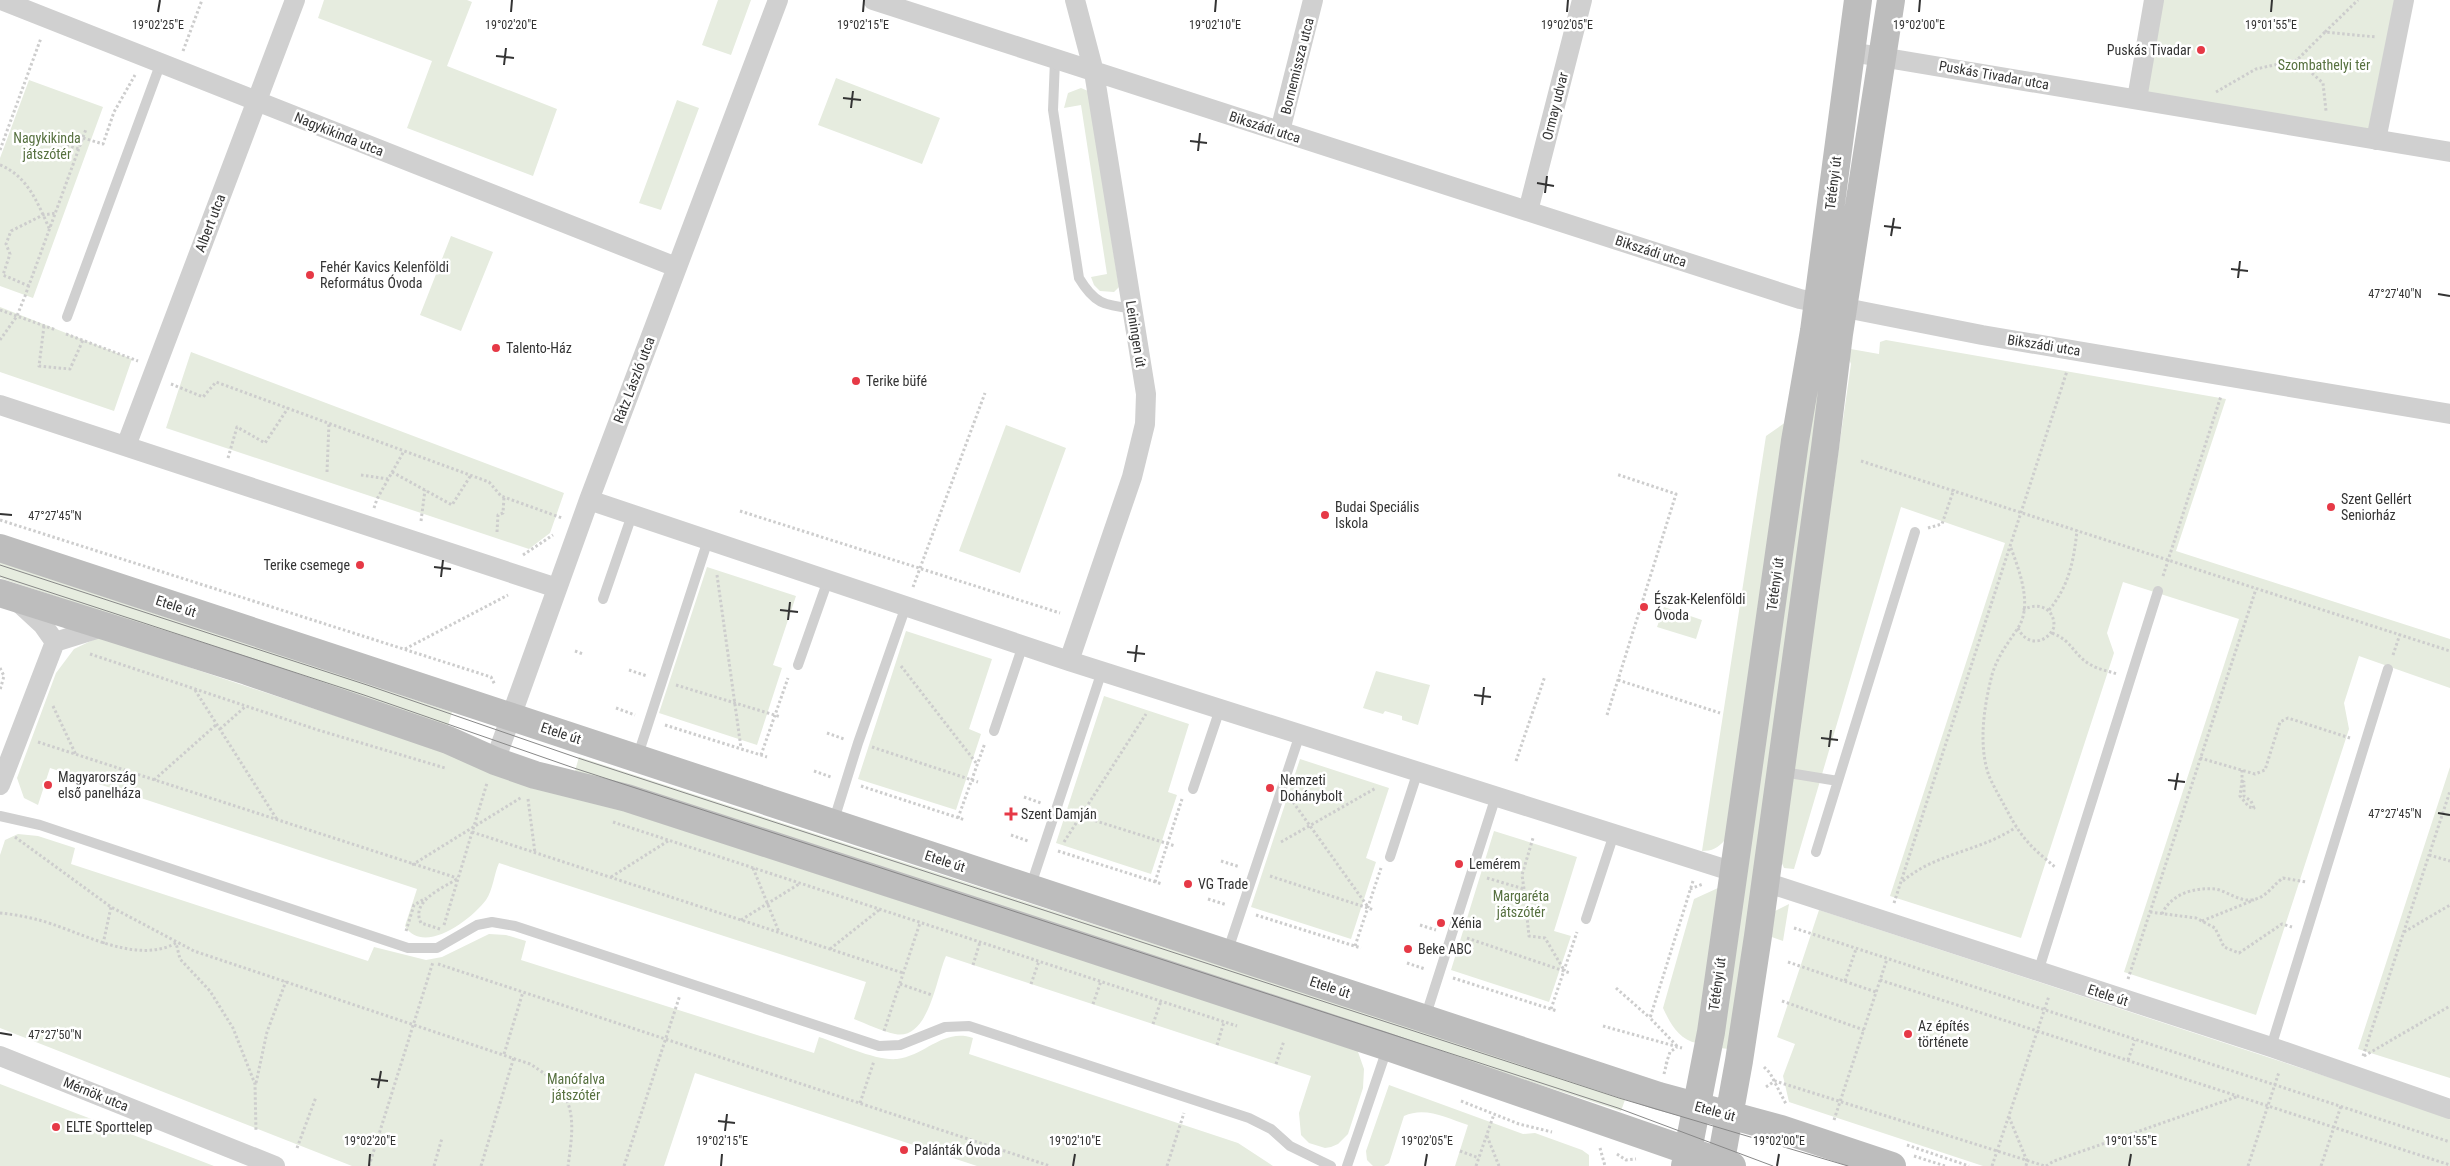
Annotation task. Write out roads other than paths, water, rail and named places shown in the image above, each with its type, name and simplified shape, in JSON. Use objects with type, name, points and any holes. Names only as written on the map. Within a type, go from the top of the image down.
[{"type":"main road","name":"Tétényi út","points":[[1725,1165],[1730,1115],[1766,882],[1780,771],[1830,306],[1851,52],[1858,0]]},
{"type":"main road","name":"Tétényi út","points":[[1686,1159],[1710,1032],[1795,441],[1830,306],[1883,57],[1891,0]]},
{"type":"main road","name":"Etele út","points":[[0,548],[1226,954],[1697,1107],[1781,1129],[1901,1154]]},
{"type":"main road","points":[[6,595],[107,626],[448,740],[489,776],[565,783],[627,798],[1388,1047],[1686,1159],[1725,1165]]},
{"type":"street","name":"Albert utca","points":[[126,446],[295,0]]},
{"type":"street","name":"Rátz László utca","points":[[489,776],[588,500],[778,0]]},
{"type":"street","name":"Bikszádi utca","points":[[873,0],[1800,300],[1982,335],[2450,414]]},
{"type":"street","name":"Leiningen út","points":[[1069,660],[1132,476],[1145,424],[1146,394],[1094,72],[1076,0]]},
{"type":"street","name":"Bornemissza utca","points":[[1280,131],[1313,0]]},
{"type":"street","name":"Ormay udvar","points":[[1528,211],[1582,0]]},
{"type":"street","points":[[2154,0],[2137,99],[2450,152]]},
{"type":"street","points":[[2376,140],[2404,0]]},
{"type":"street","name":"Nagykikinda utca","points":[[2,3],[676,267]]},
{"type":"street","name":"Puskás Tivadar utca","points":[[1851,52],[2137,99]]},
{"type":"street","points":[[0,405],[557,588]]},
{"type":"street","points":[[588,500],[1102,671],[1734,872]]},
{"type":"street","points":[[6,595],[43,625],[55,642]]},
{"type":"street","points":[[0,785],[10,746],[55,642],[107,626]]},
{"type":"street","name":"Etele út","points":[[1766,882],[2278,1050],[2450,1109]]},
{"type":"street","name":"Mérnök utca","points":[[0,1056],[275,1166]]},
{"type":"lane","points":[[1055,60],[1053,110],[1079,278],[1089,294],[1106,306],[1132,308]]},
{"type":"lane","points":[[66,316],[168,68]]},
{"type":"lane","points":[[603,599],[632,514]]},
{"type":"lane","points":[[1816,852],[1915,532]]},
{"type":"lane","points":[[637,758],[708,540]]},
{"type":"lane","points":[[798,665],[828,580]]},
{"type":"lane","points":[[2046,975],[2068,878],[2158,591]]},
{"type":"lane","points":[[833,824],[858,743],[906,606]]},
{"type":"lane","points":[[994,731],[1023,645]]},
{"type":"lane","points":[[2278,1050],[2307,931],[2388,669]]},
{"type":"lane","points":[[1030,888],[1102,671]]},
{"type":"lane","points":[[1193,789],[1220,709]]},
{"type":"lane","points":[[1226,954],[1300,734]]},
{"type":"lane","points":[[1390,857],[1418,771]]},
{"type":"lane","points":[[1780,771],[1838,781]]},
{"type":"lane","points":[[1424,1018],[1496,796]]},
{"type":"lane","points":[[0,816],[40,825],[408,948],[437,948],[477,925],[492,922],[515,926],[879,1046],[900,1045],[945,1027],[969,1026],[1249,1118],[1271,1129],[1290,1146],[1331,1166]]},
{"type":"lane","points":[[1586,919],[1614,834]]},
{"type":"lane","points":[[1347,1166],[1388,1047]]},
{"type":"tram line","points":[[0,565],[367,685],[578,758],[1619,1098],[1848,1166]]},
{"type":"tram line","points":[[0,576],[364,695],[574,768],[1618,1108],[1773,1166]]},
{"type":"place","name":"Puskás Tivadar","points":[[2201,50]]},
{"type":"place","name":"Fehér Kavics Kelenföldi Református Óvoda","points":[[310,275]]},
{"type":"place","name":"Talento-Ház","points":[[496,348]]},
{"type":"place","name":"Terike büfé","points":[[856,381]]},
{"type":"place","name":"Szent Gellért Seniorház","points":[[2331,507]]},
{"type":"place","name":"Budai Speciális Iskola","points":[[1325,515]]},
{"type":"place","name":"Terike csemege","points":[[360,565]]},
{"type":"place","name":"Észak-Kelenföldi Óvoda","points":[[1644,607]]},
{"type":"place","name":"Magyarország első panelháza","points":[[48,785]]},
{"type":"place","name":"Nemzeti Dohánybolt","points":[[1270,788]]},
{"type":"place","name":"Szent Damján","points":[[1011,814]]},
{"type":"place","name":"Lemérem","points":[[1459,864]]},
{"type":"place","name":"VG Trade","points":[[1188,884]]},
{"type":"place","name":"Xénia","points":[[1441,923]]},
{"type":"place","name":"Beke ABC","points":[[1408,949]]},
{"type":"place","name":"Az építés története","points":[[1908,1034]]},
{"type":"place","name":"ELTE Sporttelep","points":[[56,1127]]},
{"type":"place","name":"Palánták Óvoda","points":[[904,1150]]},
{"type":"park label","name":"Szombathelyi tér","points":[[2324,65]]},
{"type":"park label","name":"Nagykikinda játszótér","points":[[47,146]]},
{"type":"park label","name":"Margaréta játszótér","points":[[1521,904]]},
{"type":"park label","name":"Manófalva játszótér","points":[[576,1088]]}]
